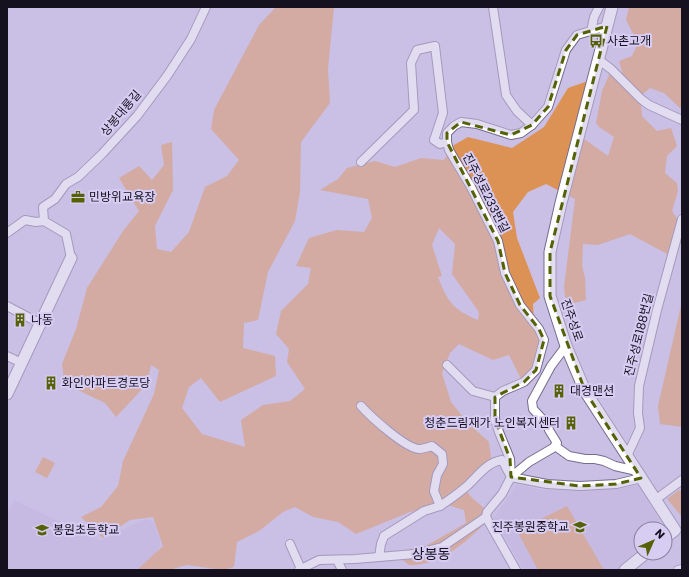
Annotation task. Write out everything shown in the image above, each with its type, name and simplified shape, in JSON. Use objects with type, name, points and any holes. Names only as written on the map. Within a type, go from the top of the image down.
[{"type":"main road","name":"진주성로","points":[[612,7],[561,203],[550,252],[550,296],[566,346],[585,391],[654,500],[678,529]]},
{"type":"main road","points":[[7,394],[71,258]]},
{"type":"main road","points":[[625,570],[636,561]]},
{"type":"street","name":"상봉대룡길","points":[[44,221],[43,207],[55,198],[66,184],[78,176],[102,154],[136,116],[167,76],[192,39],[206,7]]},
{"type":"street","points":[[493,7],[506,95],[517,111],[532,125]]},
{"type":"street","points":[[591,32],[594,16],[599,7]]},
{"type":"street","points":[[361,162],[414,110],[411,63],[417,50],[435,46],[443,113],[434,140],[440,144],[447,142],[447,133],[461,122],[477,124],[511,135],[521,133],[532,125],[548,107],[566,50],[577,35],[607,26]]},
{"type":"street","points":[[599,60],[611,69],[641,100],[682,120]]},
{"type":"street","name":"진주성로233번길","points":[[447,142],[449,150],[471,187],[498,241],[505,272],[520,305],[539,329],[544,340],[536,370],[524,382],[503,391],[495,397]]},
{"type":"street","name":"진주성로188번길","points":[[627,456],[640,428],[638,413],[639,386],[657,310],[682,219]]},
{"type":"street","points":[[7,233],[25,220],[36,222],[44,221],[66,234],[71,258]]},
{"type":"street","points":[[7,306],[41,324]]},
{"type":"street","points":[[290,544],[300,569],[319,560],[415,554],[442,547],[486,517],[487,512],[502,494],[511,477],[529,462],[553,448],[557,443],[546,424],[533,409],[532,401],[551,366],[566,346]]},
{"type":"street","points":[[7,356],[22,363]]},
{"type":"street","points":[[447,365],[473,391],[495,397],[495,420],[510,459],[511,477]]},
{"type":"street","points":[[361,406],[390,433],[409,446],[419,449],[432,446],[442,454],[443,464],[437,475],[434,491],[440,506]]},
{"type":"street","points":[[555,446],[569,456],[585,460],[595,459],[604,461],[639,475]]},
{"type":"street","points":[[379,557],[384,536],[424,511],[440,506],[453,497],[487,466],[496,461],[502,460],[511,477]]},
{"type":"street","points":[[511,477],[547,484],[580,486],[616,484],[639,475]]},
{"type":"street","points":[[654,500],[682,480]]},
{"type":"street","points":[[486,517],[516,570]]},
{"type":"street","points":[[337,560],[342,570]]},
{"type":"street","points":[[678,570],[682,569]]},
{"type":"highlighted area","points":[[607,26],[550,252],[550,296],[585,391],[641,478],[616,484],[580,486],[511,477],[510,459],[495,419],[495,397],[524,382],[536,370],[544,340],[539,329],[520,305],[505,273],[498,241],[447,142],[447,133],[461,122],[511,135],[532,125],[548,107],[566,50],[577,35]]},
{"type":"shaded area","points":[[276,7],[334,7],[328,69],[330,103],[301,142],[300,192],[295,221],[268,272],[258,320],[244,323],[243,348],[275,356],[276,376],[220,402],[201,378],[189,387],[182,408],[202,434],[245,447],[241,420],[263,405],[290,401],[305,389],[287,362],[289,349],[276,334],[281,311],[308,284],[311,268],[296,266],[309,238],[337,230],[364,232],[372,218],[368,199],[320,190],[338,179],[347,168],[375,161],[395,167],[421,158],[444,160],[454,145],[468,137],[512,148],[544,127],[568,88],[588,81],[580,136],[608,156],[614,137],[599,127],[596,123],[602,91],[610,73],[641,103],[642,116],[657,131],[671,128],[677,146],[667,156],[665,173],[677,183],[678,191],[672,211],[678,220],[669,255],[630,234],[598,245],[583,244],[582,266],[585,277],[586,300],[566,305],[564,287],[575,199],[546,184],[528,192],[513,212],[517,238],[540,298],[533,304],[534,326],[543,346],[536,376],[523,383],[509,355],[493,360],[459,344],[450,353],[442,373],[451,402],[467,422],[489,442],[492,465],[464,486],[469,495],[492,516],[455,550],[433,561],[409,565],[399,557],[404,550],[424,547],[466,523],[464,510],[441,503],[410,512],[356,534],[338,522],[313,517],[295,507],[283,512],[259,531],[237,542],[234,567],[223,570],[187,565],[169,570],[137,570],[163,546],[153,517],[130,520],[103,538],[81,517],[101,507],[118,486],[123,461],[154,394],[159,370],[151,365],[147,384],[116,417],[105,403],[80,391],[64,379],[62,364],[76,329],[87,288],[123,231],[139,211],[119,178],[139,166],[152,180],[164,165],[161,145],[172,142],[173,190],[155,226],[157,249],[171,252],[189,232],[205,187],[227,176],[239,160],[211,129],[214,110],[259,25]],"holes":[[[439,228],[455,244],[452,274],[479,312],[478,320],[462,312],[452,304],[448,299],[438,277],[442,276],[432,245]]]},
{"type":"shaded area","points":[[629,7],[682,7],[682,110],[664,93],[650,88],[642,95],[624,79],[619,61],[632,56],[638,43],[626,20]]},
{"type":"shaded area","points":[[682,301],[682,427],[660,424],[658,406]]},
{"type":"shaded area","points":[[43,457],[55,463],[47,478],[35,472]]},
{"type":"shaded area","name":"진주봉원중학교","points":[[517,484],[541,490],[574,490],[639,485],[660,521],[633,521],[633,555],[618,570],[524,570],[494,518]]},
{"type":"shaded area","points":[[679,490],[682,491],[682,517],[667,499]]},
{"type":"shaded area","name":"봉원초등학교","points":[[14,500],[100,541],[145,519],[154,522],[161,544],[148,565],[138,570],[7,570],[7,515]]},
{"type":"shaded area","points":[[567,506],[604,570],[538,570],[517,531]]},
{"type":"place","name":"사촌고개","points":[[596,41]]},
{"type":"place","name":"민방위교육장","points":[[78,197]]},
{"type":"place","name":"나동","points":[[20,320]]},
{"type":"place","name":"화인아파트경로당","points":[[51,383]]},
{"type":"place","name":"대경맨션","points":[[559,391]]},
{"type":"place","name":"청춘드림재가 노인복지센터","points":[[571,423]]},
{"type":"place","name":"진주봉원중학교","points":[[580,527]]},
{"type":"place","name":"봉원초등학교","points":[[42,530]]},
{"type":"district","name":"상봉동","points":[[431,554]]}]
